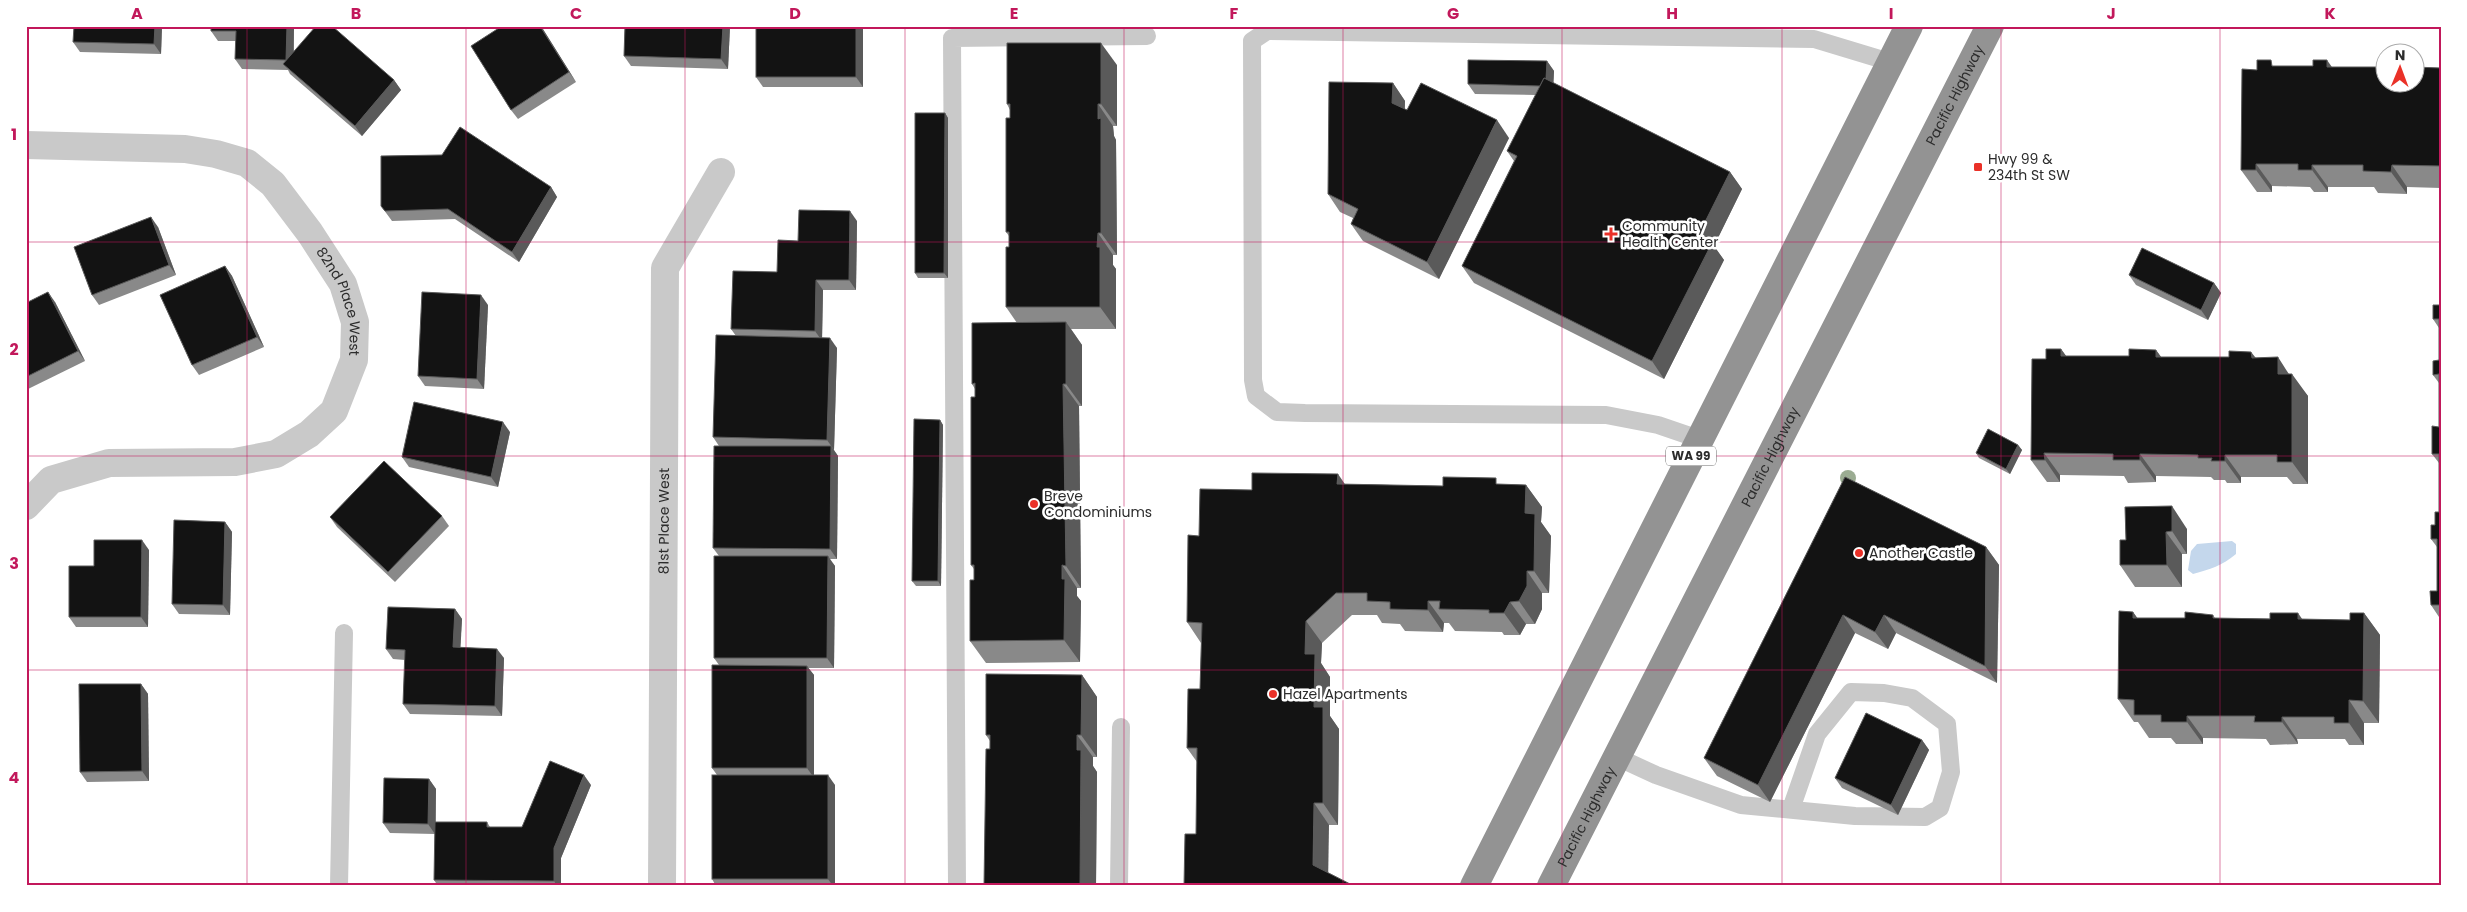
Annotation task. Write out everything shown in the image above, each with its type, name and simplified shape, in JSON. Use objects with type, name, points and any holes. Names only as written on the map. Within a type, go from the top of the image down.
[{"type":"highway","name":"WA 99","points":[[1474,886],[1909,26]]},
{"type":"highway","name":"Pacific Highway","points":[[1551,886],[1990,26]]},
{"type":"street","name":"82nd Place West","points":[[26,145],[186,149],[216,154],[247,163],[273,184],[310,233],[343,284],[355,322],[354,360],[334,410],[309,434],[276,454],[235,462],[109,463],[51,480],[26,506]]},
{"type":"street","name":"81st Place West","points":[[662,886],[665,268],[721,172]]},
{"type":"lane","points":[[1699,439],[1658,425],[1606,415],[1305,414],[1277,412],[1256,396],[1253,371],[1252,41],[1267,31],[1814,39],[1890,62]]},
{"type":"lane","points":[[957,886],[952,38],[1147,36]]},
{"type":"lane","points":[[339,886],[344,633]]},
{"type":"lane","points":[[1618,757],[1656,775],[1741,805],[1855,816],[1924,817],[1940,808],[1951,772],[1947,724],[1912,698],[1884,693],[1851,692],[1817,734],[1791,809]]},
{"type":"lane","points":[[1119,886],[1121,727]]},
{"type":"water","points":[[2232,541],[2236,544],[2236,554],[2226,561],[2210,569],[2193,574],[2188,570],[2191,551],[2197,544]]},
{"type":"building","points":[[74,26],[155,26],[154,44],[73,42]]},
{"type":"building","points":[[211,26],[287,26],[286,60],[235,59],[236,31],[211,31]]},
{"type":"building","points":[[316,26],[332,26],[394,80],[355,126],[283,64]]},
{"type":"building","points":[[502,26],[540,26],[569,72],[511,110],[471,46]]},
{"type":"building","points":[[625,26],[723,26],[721,59],[624,56]]},
{"type":"building","points":[[756,26],[856,26],[856,77],[756,77]]},
{"type":"building","points":[[1007,43],[1101,43],[1101,104],[1098,104],[1098,119],[1101,118],[1101,233],[1098,233],[1097,247],[1100,247],[1100,307],[1006,307],[1006,247],[1009,247],[1009,232],[1006,232],[1006,118],[1010,118],[1010,104],[1007,104]]},
{"type":"building","points":[[1468,60],[1547,61],[1546,79],[1544,78],[1540,86],[1468,84]]},
{"type":"building","points":[[2257,60],[2271,60],[2272,66],[2313,66],[2313,60],[2327,60],[2327,67],[2374,67],[2374,92],[2424,92],[2424,67],[2441,68],[2441,166],[2392,165],[2391,172],[2363,171],[2363,165],[2312,165],[2312,170],[2298,170],[2298,164],[2256,164],[2256,170],[2241,170],[2242,69],[2257,70]]},
{"type":"building","points":[[1544,78],[1730,172],[1698,236],[1712,243],[1652,361],[1462,266],[1517,156],[1507,151]]},
{"type":"building","points":[[1329,82],[1393,83],[1392,103],[1407,110],[1421,83],[1497,120],[1427,262],[1351,224],[1358,209],[1328,194]]},
{"type":"building","points":[[915,113],[945,113],[944,273],[915,273]]},
{"type":"building","points":[[460,127],[551,187],[512,252],[448,209],[385,211],[381,206],[381,156],[442,155]]},
{"type":"building","points":[[799,210],[850,211],[849,280],[816,280],[815,331],[731,329],[733,271],[777,272],[778,240],[798,241]]},
{"type":"building","points":[[151,217],[169,265],[92,295],[74,247]]},
{"type":"building","points":[[2142,248],[2214,283],[2201,310],[2129,275]]},
{"type":"building","points":[[225,266],[257,337],[192,365],[160,295]]},
{"type":"building","points":[[48,292],[78,351],[26,377],[26,303]]},
{"type":"building","points":[[422,292],[481,295],[477,379],[418,376]]},
{"type":"building","points":[[2433,305],[2441,305],[2441,605],[2431,605],[2430,591],[2437,591],[2437,539],[2431,539],[2431,525],[2435,525],[2435,512],[2439,512],[2439,454],[2432,454],[2432,426],[2439,427],[2439,374],[2433,375],[2433,361],[2439,360],[2439,319],[2433,319]]},
{"type":"building","name":"Breve Condominiums","points":[[1066,322],[1066,384],[1063,384],[1066,566],[1062,565],[1062,579],[1065,579],[1064,640],[970,641],[970,580],[974,580],[974,565],[971,565],[971,397],[975,397],[975,383],[972,384],[972,323]]},
{"type":"building","points":[[716,335],[830,338],[827,440],[713,437]]},
{"type":"building","points":[[2046,349],[2061,349],[2061,356],[2129,356],[2129,349],[2156,350],[2156,357],[2229,357],[2229,351],[2251,352],[2252,358],[2278,357],[2278,374],[2292,374],[2292,462],[2277,462],[2277,455],[2225,455],[2225,461],[2211,461],[2212,458],[2198,458],[2198,455],[2140,454],[2140,460],[2113,460],[2113,454],[2044,453],[2045,460],[2031,460],[2032,359],[2046,359]]},
{"type":"building","points":[[414,402],[503,422],[491,477],[402,457]]},
{"type":"building","points":[[914,419],[940,420],[938,581],[912,581]]},
{"type":"building","points":[[1988,429],[2018,445],[2006,469],[1976,453]]},
{"type":"building","points":[[714,446],[831,446],[830,549],[713,548]]},
{"type":"building","points":[[384,461],[442,516],[388,572],[330,517]]},
{"type":"building","name":"Hazel Apartments","points":[[1252,473],[1338,474],[1337,484],[1443,486],[1443,477],[1496,478],[1496,484],[1526,485],[1525,513],[1535,514],[1534,571],[1527,571],[1527,586],[1519,601],[1510,602],[1504,613],[1489,613],[1489,610],[1439,609],[1440,601],[1428,601],[1428,610],[1390,609],[1390,602],[1367,601],[1367,593],[1336,593],[1306,621],[1305,654],[1315,654],[1314,707],[1323,707],[1323,803],[1314,803],[1313,865],[1354,886],[1184,886],[1185,834],[1196,834],[1197,748],[1187,748],[1188,689],[1200,689],[1202,623],[1187,622],[1188,535],[1199,536],[1200,489],[1252,490]]},
{"type":"building","points":[[1845,477],[1986,547],[1985,666],[1884,615],[1875,632],[1843,615],[1758,785],[1704,758]]},
{"type":"building","points":[[2172,506],[2172,531],[2166,532],[2167,565],[2120,565],[2120,540],[2126,540],[2125,507]]},
{"type":"building","points":[[174,520],[225,522],[223,605],[172,604]]},
{"type":"building","points":[[94,540],[142,540],[141,617],[69,617],[69,566],[94,566]]},
{"type":"building","points":[[714,556],[828,556],[827,658],[714,658]]},
{"type":"building","points":[[388,607],[455,609],[453,647],[497,649],[495,706],[403,704],[405,650],[386,649]]},
{"type":"building","points":[[2119,611],[2133,612],[2133,618],[2185,618],[2185,612],[2213,615],[2213,618],[2270,619],[2270,613],[2298,613],[2298,619],[2350,620],[2350,613],[2364,613],[2363,701],[2349,700],[2349,723],[2334,723],[2334,717],[2282,717],[2282,722],[2254,722],[2255,716],[2187,716],[2187,722],[2161,722],[2161,715],[2134,715],[2134,700],[2118,699]]},
{"type":"building","points":[[712,665],[807,666],[807,768],[712,768]]},
{"type":"building","points":[[986,674],[1082,675],[1081,735],[1077,735],[1077,750],[1081,750],[1080,886],[984,886],[986,749],[990,749],[990,735],[986,735]]},
{"type":"building","points":[[79,684],[141,684],[142,771],[80,772]]},
{"type":"building","points":[[1866,713],[1922,740],[1891,805],[1835,778]]},
{"type":"building","points":[[550,761],[584,775],[554,848],[554,881],[434,880],[435,822],[487,822],[487,827],[522,827]]},
{"type":"building","points":[[712,775],[828,775],[828,879],[712,879]]},
{"type":"building","points":[[384,778],[429,779],[428,824],[383,823]]},
{"type":"place","name":"Hwy 99 & 234th St SW","points":[[1978,167]]},
{"type":"place","name":"Community Health Center","points":[[1611,234]]},
{"type":"place","name":"Breve Condominiums","points":[[1034,504]]},
{"type":"place","name":"Another Castle","points":[[1859,553]]},
{"type":"place","name":"Hazel Apartments","points":[[1273,694]]}]
